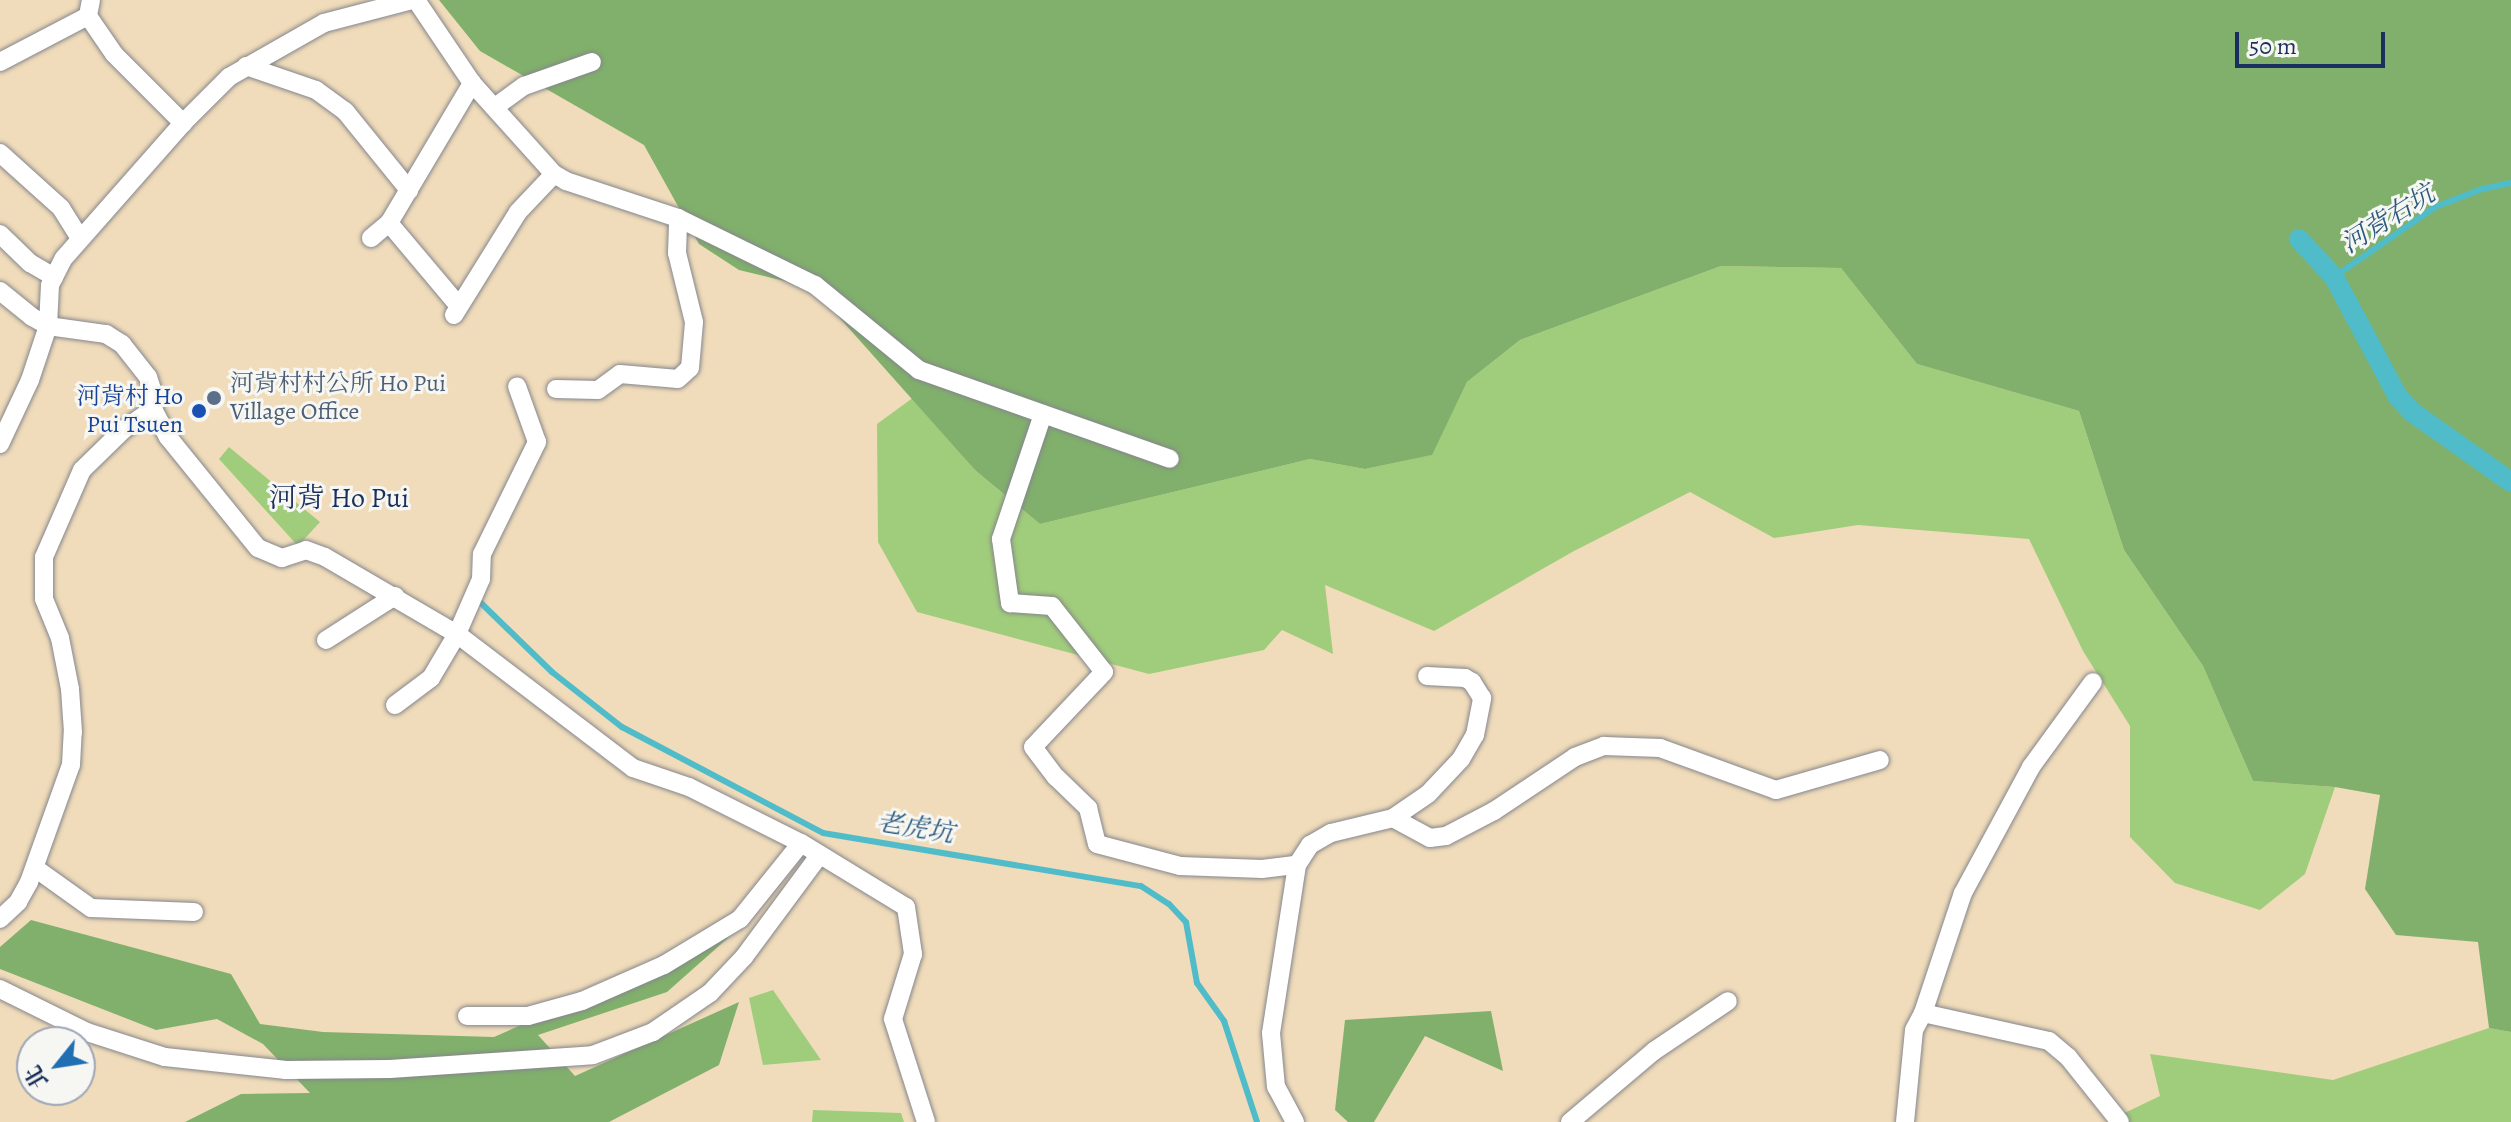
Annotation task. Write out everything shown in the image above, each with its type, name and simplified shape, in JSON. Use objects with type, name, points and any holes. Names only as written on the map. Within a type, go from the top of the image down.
[{"type":"street","points":[[0,444],[30,380],[48,326],[54,277],[80,238],[183,123],[229,77],[346,7],[414,0],[472,83],[554,174],[678,218],[815,285],[919,370],[1170,459]]},
{"type":"street","points":[[0,62],[90,8],[114,54],[183,123]]},
{"type":"street","points":[[495,107],[524,86],[592,62]]},
{"type":"street","points":[[246,66],[316,90],[345,111],[409,190]]},
{"type":"street","points":[[371,238],[389,223],[472,83]]},
{"type":"street","points":[[0,153],[51,198],[80,238]]},
{"type":"street","points":[[389,223],[456,310],[518,212],[554,174]]},
{"type":"street","points":[[556,389],[598,390],[620,374],[678,379],[690,368],[694,322],[677,253],[678,218]]},
{"type":"street","points":[[0,234],[30,263],[54,277]]},
{"type":"street","points":[[0,291],[48,326],[77,328],[115,338],[148,377],[155,398],[153,409],[168,437],[258,548],[282,558],[306,550],[316,552],[457,634],[633,768],[689,787],[801,843],[818,857],[906,907],[913,954],[893,1019],[926,1122]]},
{"type":"street","points":[[395,705],[431,678],[457,634],[481,579],[482,554],[537,442],[517,386]]},
{"type":"street","points":[[0,919],[18,902],[35,868],[67,783],[73,732],[62,647],[42,590],[44,557],[82,470],[123,430],[153,409]]},
{"type":"street","points":[[1043,414],[1001,539],[1010,603],[1052,606],[1104,672],[1033,747],[1056,777],[1088,808],[1097,844],[1180,866],[1262,869],[1297,865]]},
{"type":"street","points":[[326,640],[395,596]]},
{"type":"street","points":[[1295,1122],[1276,1087],[1271,1033],[1297,865],[1310,845],[1331,833],[1393,818],[1428,794],[1461,759],[1475,735],[1482,706],[1478,689],[1465,678],[1427,676]]},
{"type":"street","points":[[1905,1122],[1914,1030],[1923,1013],[1963,893],[2031,767],[2093,682]]},
{"type":"street","points":[[1393,818],[1430,838],[1446,836],[1494,811],[1575,757],[1604,746],[1660,748],[1776,790],[1880,760]]},
{"type":"street","points":[[467,1016],[528,1016],[582,1001],[664,965],[740,919],[801,843]]},
{"type":"street","points":[[0,989],[87,1032],[165,1057],[301,1070],[390,1069],[593,1055],[653,1032],[710,993],[744,957],[818,857]]},
{"type":"street","points":[[35,868],[91,908],[194,912]]},
{"type":"street","points":[[1570,1122],[1654,1051],[1728,1001]]},
{"type":"street","points":[[1923,1013],[2049,1041],[2068,1057],[2120,1122]]},
{"type":"green space","points":[[439,0],[2511,0],[2511,1032],[2489,1028],[2478,942],[2396,935],[2365,889],[2380,795],[2335,787],[2253,781],[2203,666],[2124,550],[2079,411],[1917,364],[1841,268],[1721,266],[1520,340],[1467,382],[1432,455],[1365,469],[1310,459],[1040,524],[976,471],[813,288],[739,270],[699,244],[644,145],[480,51]]},
{"type":"green space","points":[[1721,266],[1841,268],[1917,364],[2079,411],[2124,550],[2203,666],[2253,781],[2335,787],[2305,874],[2260,910],[2175,883],[2130,837],[2130,726],[2083,651],[2029,539],[1858,525],[1774,538],[1690,492],[1574,551],[1434,631],[1325,585],[1333,654],[1282,630],[1264,650],[1149,674],[917,612],[878,542],[877,424],[914,397],[976,471],[1040,524],[1310,459],[1365,469],[1431,455],[1467,382],[1520,340]]},
{"type":"green space","points":[[229,447],[320,522],[298,546],[219,459]]},
{"type":"green space","points":[[31,920],[231,974],[260,1024],[323,1032],[494,1037],[738,929],[667,992],[538,1035],[575,1076],[739,1002],[719,1065],[609,1122],[185,1122],[241,1094],[310,1093],[263,1044],[217,1019],[156,1030],[0,969],[0,947]]},
{"type":"green space","points":[[773,990],[821,1060],[763,1065],[749,998]]},
{"type":"green space","points":[[1491,1011],[1503,1071],[1425,1036],[1374,1122],[1348,1122],[1335,1110],[1345,1020]]},
{"type":"green space","points":[[2489,1028],[2511,1032],[2511,1122],[2118,1122],[2114,1118],[2160,1096],[2150,1054],[2333,1080]]},
{"type":"green space","points":[[813,1110],[901,1113],[904,1122],[812,1122]]},
{"type":"waterway","name":"河背右坑","points":[[2334,277],[2435,207],[2482,189],[2511,183]]},
{"type":"waterway","points":[[2299,239],[2334,277],[2398,397],[2412,412],[2511,482]]},
{"type":"waterway","name":"老虎坑","points":[[481,603],[552,672],[622,727],[823,833],[1141,886],[1169,904],[1186,922],[1197,983],[1224,1021],[1257,1122]]},
{"type":"place","name":"河背村村公所 Ho Pui Village Office","points":[[214,398]]},
{"type":"place","name":"河背村 Ho Pui Tsuen","points":[[199,411]]},
{"type":"district","name":"河背 Ho Pui","points":[[339,498]]}]
